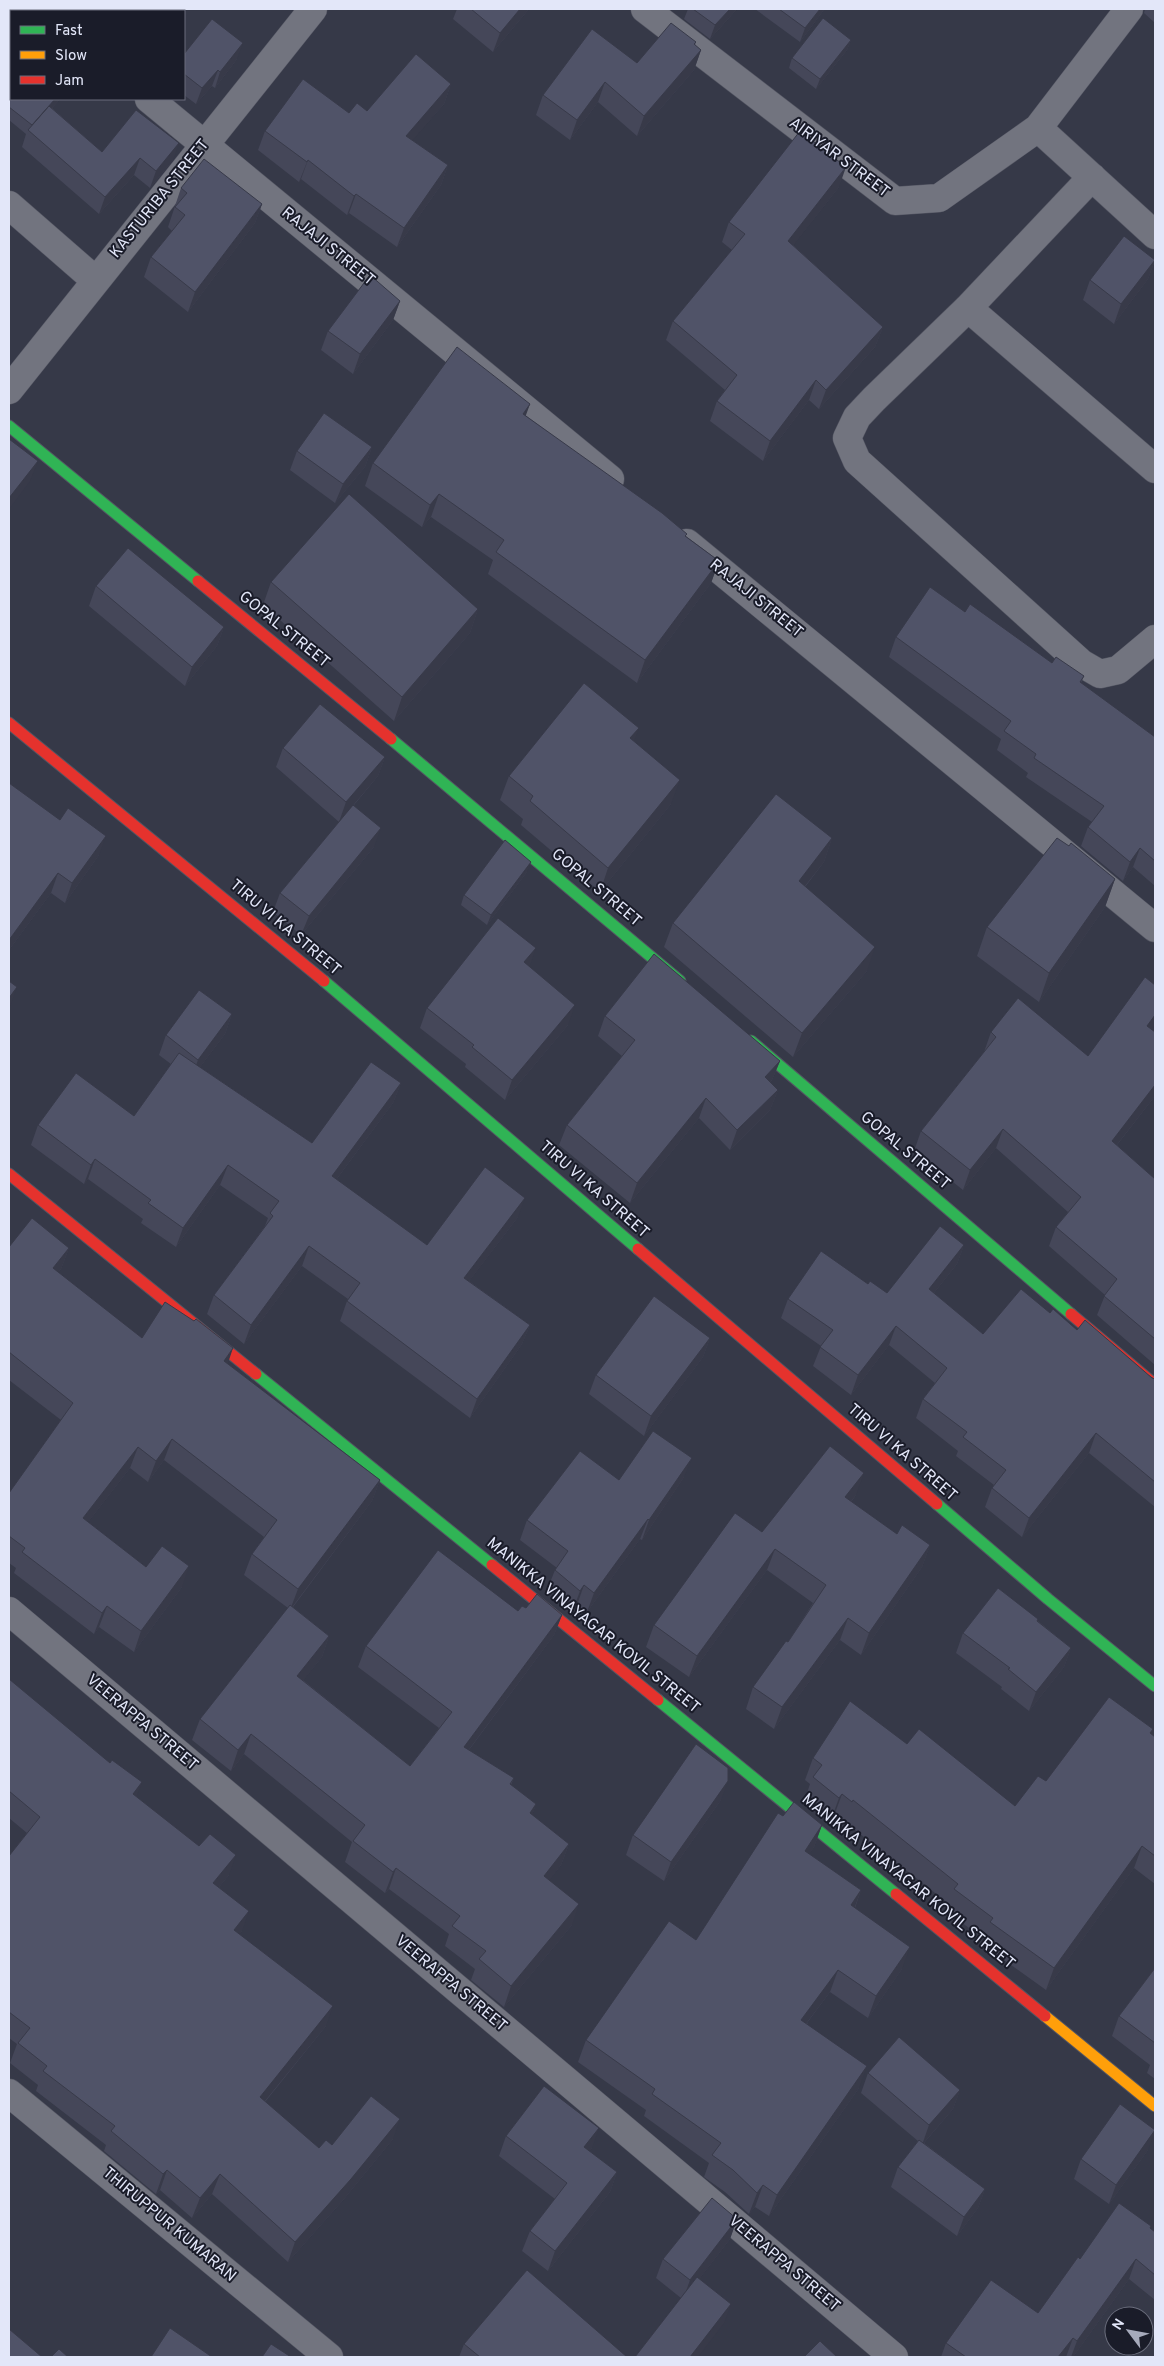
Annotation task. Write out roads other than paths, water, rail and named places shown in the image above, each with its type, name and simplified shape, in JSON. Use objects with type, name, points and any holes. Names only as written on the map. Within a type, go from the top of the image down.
[{"type":"street","name":"KASTURIBA STREET","points":[[9,390],[203,144],[313,9]]},
{"type":"street","name":"AIRIYAR STREET","points":[[645,9],[896,201],[938,198],[1038,128],[1129,9]]},
{"type":"street","name":"RAJAJI STREET","points":[[150,100],[626,492]]},
{"type":"street","points":[[1038,128],[1155,235]]},
{"type":"street","points":[[1092,177],[968,308],[857,417],[847,438],[857,461],[1081,663],[1100,674],[1118,670],[1155,639]]},
{"type":"street","points":[[9,205],[95,280]]},
{"type":"street","points":[[968,308],[1155,470]]},
{"type":"street","name":"GOPAL STREET","points":[[9,426],[489,819],[686,986]]},
{"type":"street","name":"RAJAJI STREET","points":[[672,530],[1155,928]]},
{"type":"street","name":"TIRU VI KA STREET","points":[[9,723],[302,962],[1040,1593],[1155,1686]]},
{"type":"street","name":"GOPAL STREET","points":[[739,1031],[1155,1385]]},
{"type":"street","name":"MANIKKA VINAYAGAR KOVIL STREET","points":[[9,1174],[739,1765],[1155,2106]]},
{"type":"street","name":"VEERAPPA STREET","points":[[9,1611],[894,2357]]},
{"type":"street","name":"THIRUPPUR KUMARAN","points":[[9,2093],[329,2357]]}]
